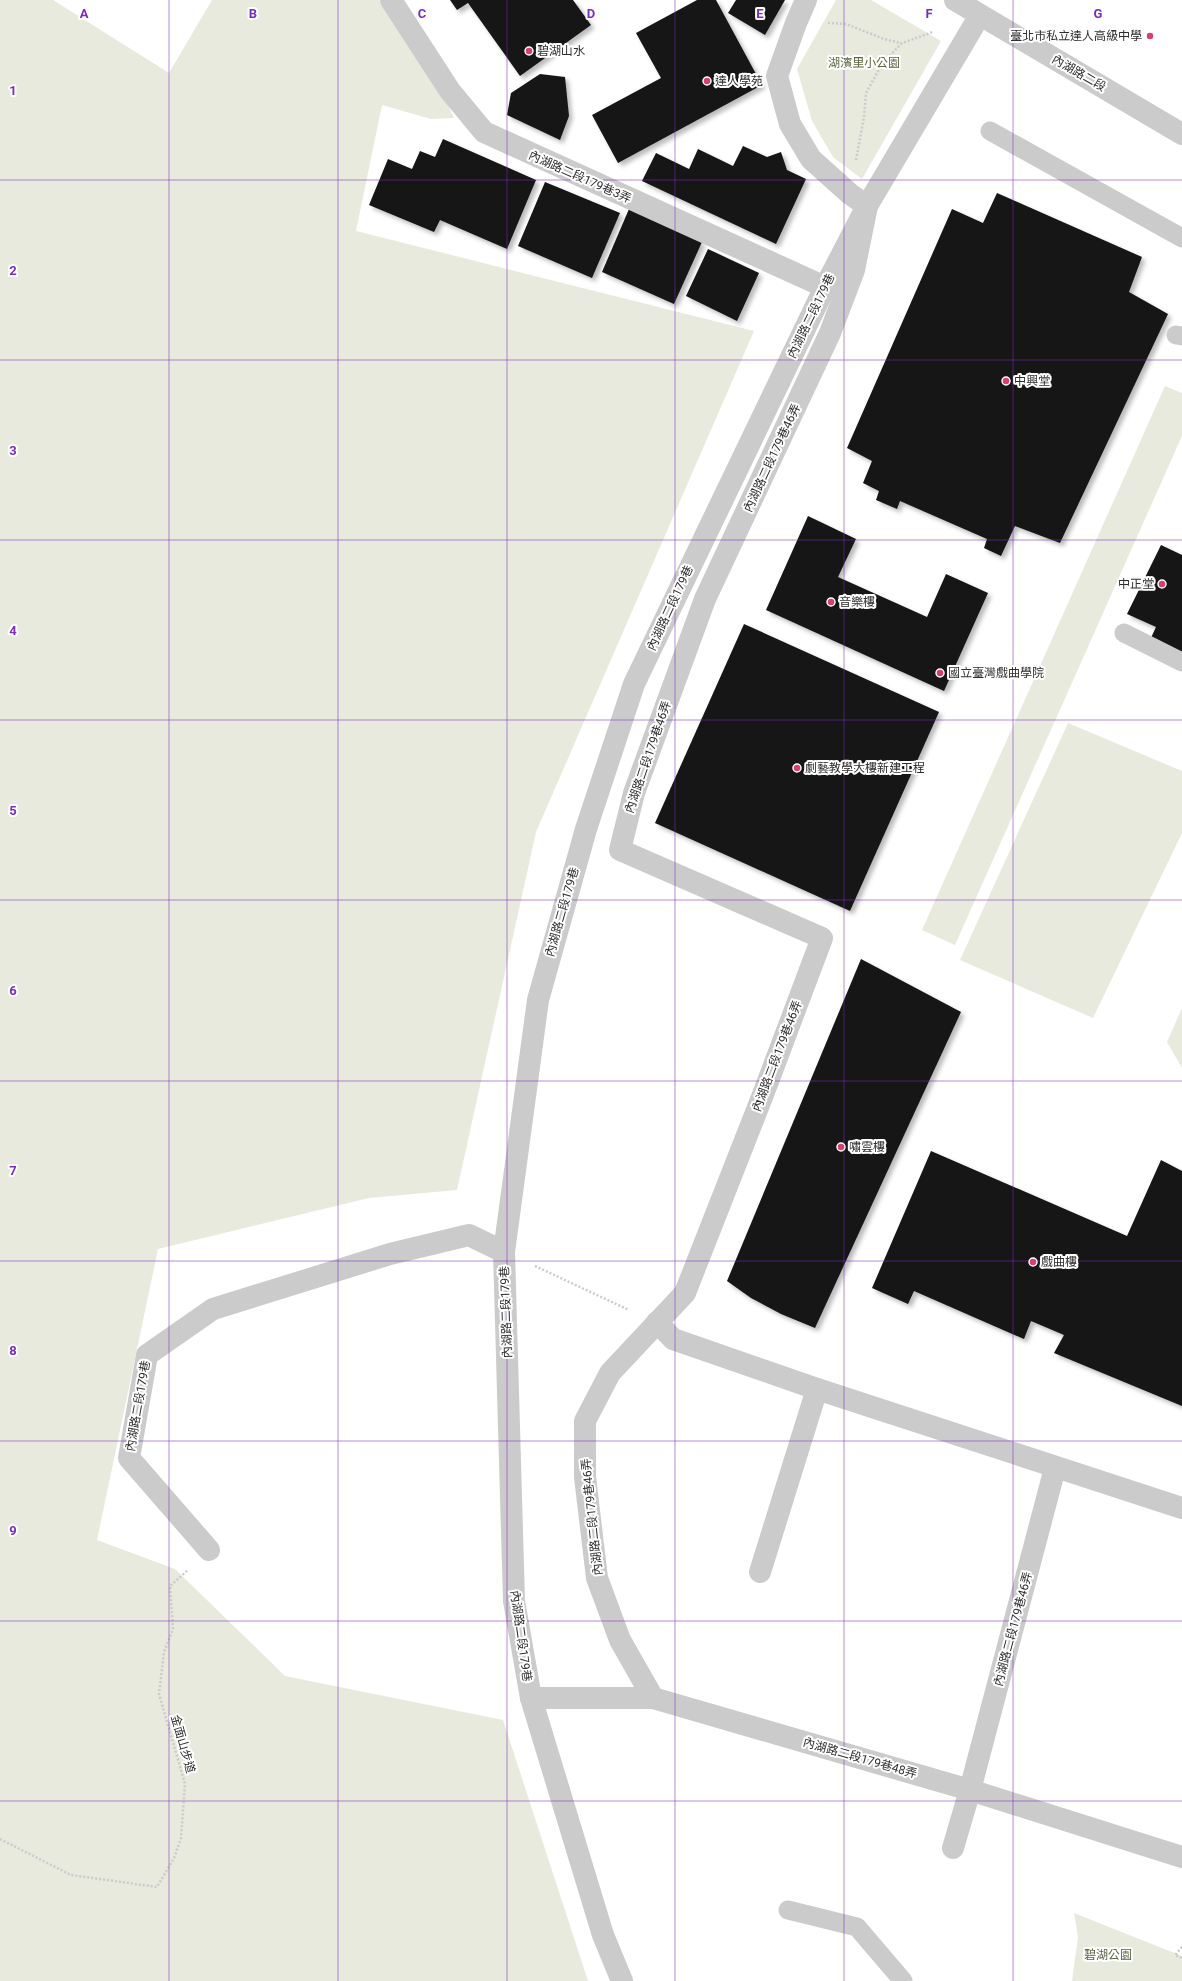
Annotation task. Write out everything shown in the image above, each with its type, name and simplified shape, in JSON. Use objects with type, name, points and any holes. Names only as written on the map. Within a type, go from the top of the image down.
[{"type":"street","name":"內湖路二段179巷3弄","points":[[391,0],[450,91],[484,132],[825,287]]},
{"type":"street","points":[[806,0],[777,76],[790,124],[811,159],[859,200]]},
{"type":"street","name":"內湖路二段","points":[[955,0],[976,23],[1182,134]]},
{"type":"street","name":"內湖路二段179巷","points":[[622,1981],[603,1935],[531,1698],[514,1601],[504,1252],[538,1000],[590,815],[634,684],[825,287],[859,200],[976,23]]},
{"type":"street","name":"內湖路二段179巷46弄","points":[[653,1698],[620,1640],[597,1578],[585,1477],[585,1421],[610,1373],[685,1293],[764,1092],[822,938],[620,850],[634,793],[705,600],[830,333],[854,270],[859,200]]},
{"type":"street","name":"內湖路二段179巷","points":[[209,1550],[129,1458],[147,1355],[213,1308],[390,1254],[469,1235],[504,1252]]},
{"type":"street","points":[[657,1322],[672,1339],[1055,1468],[1182,1508]]},
{"type":"street","points":[[760,1572],[817,1389]]},
{"type":"street","name":"內湖路二段179巷46弄","points":[[953,1848],[970,1790],[1055,1468]]},
{"type":"street","name":"內湖路二段179巷48弄","points":[[531,1698],[653,1698],[970,1790],[1182,1857]]},
{"type":"lane","points":[[990,132],[1182,238]]},
{"type":"lane","points":[[1124,633],[1182,662]]},
{"type":"lane","points":[[788,1910],[857,1927],[903,1981]]},
{"type":"path","points":[[796,23],[846,24],[884,39],[902,43]]},
{"type":"path","points":[[859,200],[866,93],[882,64],[902,43],[944,28],[976,23]]},
{"type":"path","points":[[504,1252],[657,1322]]},
{"type":"path","name":"金面山步道","points":[[0,1839],[71,1875],[157,1887],[174,1858],[181,1838],[185,1784],[159,1694],[164,1652],[174,1629],[170,1586],[209,1550]]},
{"type":"path","points":[[1182,1947],[1175,1955],[1182,1958]]},
{"type":"green space","points":[[0,0],[53,0],[169,73],[212,0],[379,0],[405,32],[435,77],[454,118],[431,119],[382,105],[356,231],[754,331],[536,832],[457,1190],[369,1198],[158,1249],[97,1540],[175,1569],[285,1676],[503,1720],[588,1981],[0,1981]]},
{"type":"green space","name":"湖濱里小公園","points":[[836,0],[871,0],[941,41],[862,179],[833,157],[812,121],[797,69]]},
{"type":"green space","points":[[1165,386],[1182,393],[1182,436],[955,945],[922,930]]},
{"type":"green space","points":[[1068,723],[1182,771],[1182,833],[1093,1018],[960,960]]},
{"type":"green space","points":[[1182,1008],[1182,1068],[1167,1042]]},
{"type":"green space","name":"碧湖公園","points":[[1074,1913],[1182,1956],[1182,1981],[1072,1981],[1078,1937]]},
{"type":"building","name":"碧湖山水","points":[[450,0],[573,0],[591,25],[520,76],[468,3],[457,10]]},
{"type":"building","name":"達人學苑","points":[[697,0],[716,0],[762,85],[618,163],[592,115],[661,78],[636,33]]},
{"type":"building","points":[[736,0],[785,0],[765,35],[728,13]]},
{"type":"building","points":[[540,74],[565,77],[569,116],[560,140],[507,115],[511,93]]},
{"type":"building","points":[[443,139],[536,180],[507,249],[440,220],[434,232],[369,205],[388,159],[412,169],[420,151],[435,157]]},
{"type":"building","points":[[743,146],[767,157],[781,152],[787,170],[806,179],[776,244],[642,181],[656,153],[689,169],[698,149],[733,166]]},
{"type":"building","points":[[545,182],[620,213],[592,278],[518,246]]},
{"type":"building","name":"中興堂","points":[[997,193],[1142,257],[1129,292],[1168,314],[1060,543],[1015,526],[1001,556],[984,548],[987,539],[900,501],[897,509],[876,500],[879,491],[863,483],[872,461],[847,448],[952,209],[983,223]]},
{"type":"building","points":[[629,209],[702,242],[674,304],[602,272]]},
{"type":"building","points":[[708,249],[759,273],[737,321],[686,296]]},
{"type":"building","name":"音樂樓","points":[[808,516],[856,539],[838,577],[927,617],[946,574],[988,593],[944,691],[766,610]]},
{"type":"building","name":"中正堂","points":[[1161,545],[1182,555],[1182,658],[1149,642],[1156,627],[1127,614]]},
{"type":"building","name":"劇藝教學大樓新建工程","points":[[744,624],[939,712],[850,911],[655,823]]},
{"type":"building","name":"嘯雲樓","points":[[861,959],[961,1012],[815,1328],[781,1314],[751,1298],[727,1281]]},
{"type":"building","name":"戲曲樓","points":[[931,1151],[1127,1236],[1161,1160],[1182,1171],[1182,1406],[1054,1353],[1064,1335],[1031,1321],[1024,1339],[914,1291],[908,1304],[872,1288]]},
{"type":"place","name":"臺北市私立達人高級中學","points":[[1150,36]]},
{"type":"place","name":"碧湖山水","points":[[529,51]]},
{"type":"place","name":"達人學苑","points":[[707,81]]},
{"type":"place","name":"中興堂","points":[[1006,381]]},
{"type":"place","name":"中正堂","points":[[1162,584]]},
{"type":"place","name":"音樂樓","points":[[831,602]]},
{"type":"place","name":"國立臺灣戲曲學院","points":[[940,673]]},
{"type":"place","name":"劇藝教學大樓新建工程","points":[[797,768]]},
{"type":"place","name":"嘯雲樓","points":[[841,1147]]},
{"type":"place","name":"戲曲樓","points":[[1033,1262]]}]
